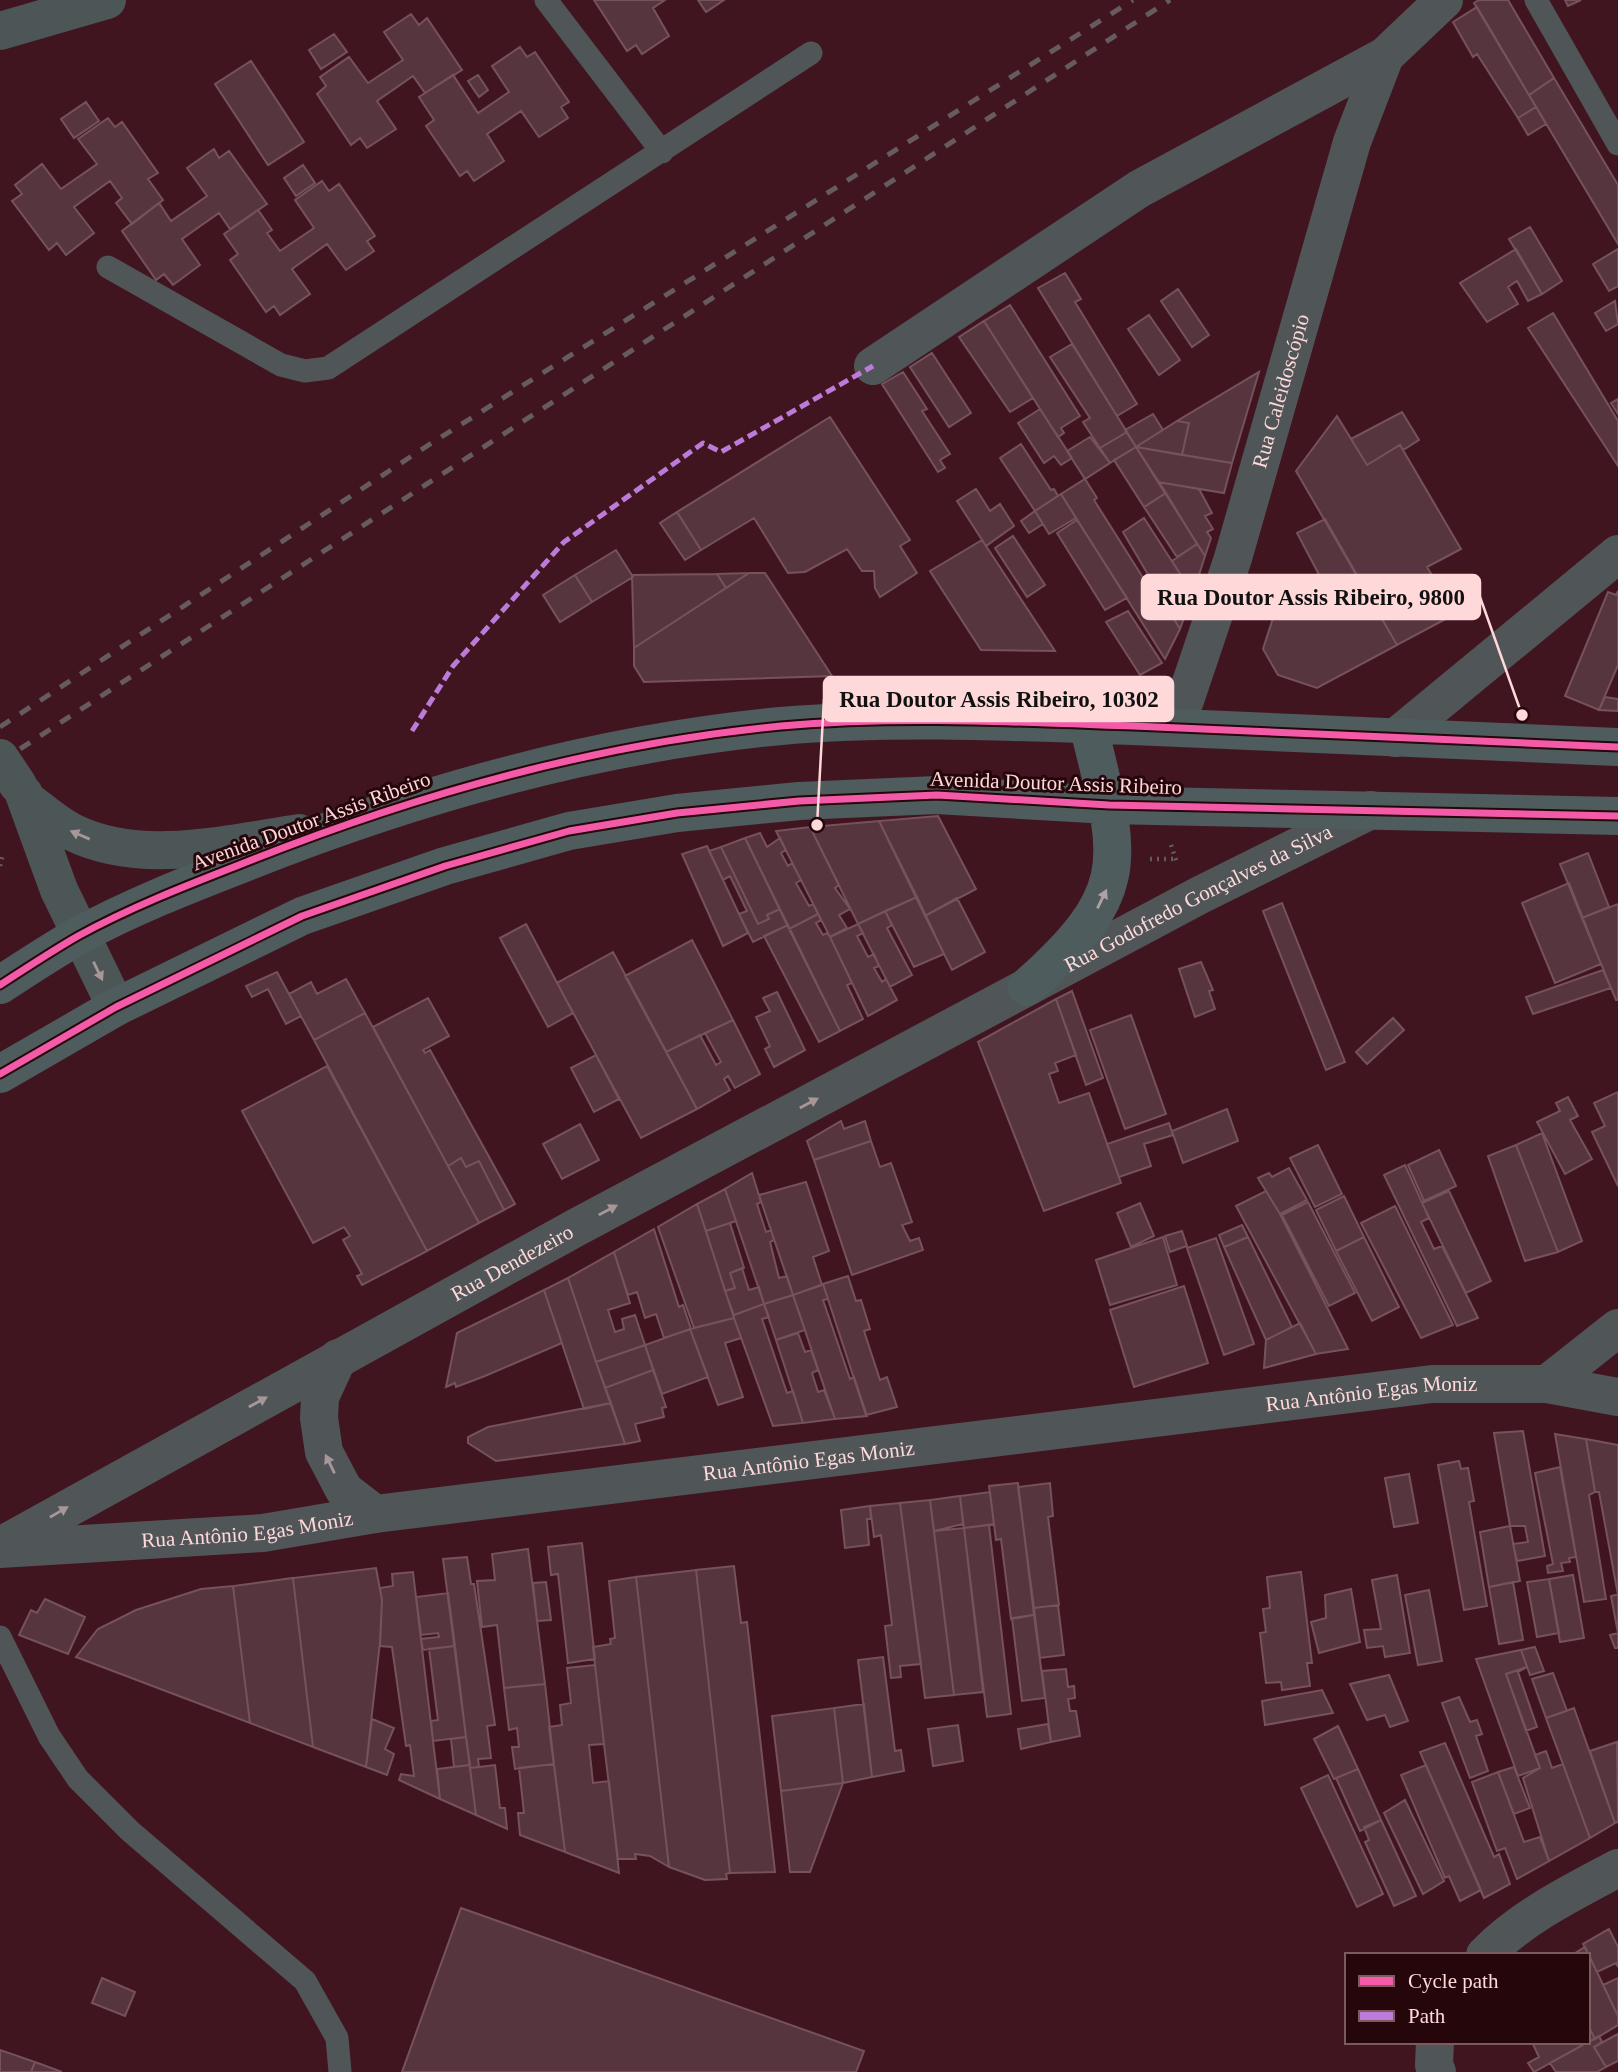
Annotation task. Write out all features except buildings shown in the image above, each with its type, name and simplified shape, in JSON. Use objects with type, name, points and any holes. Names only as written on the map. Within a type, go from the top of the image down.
[{"type":"main road","points":[[0,31],[107,0]]},
{"type":"main road","name":"Avenida Doutor Assis Ribeiro","points":[[0,985],[80,935],[197,882],[329,829],[432,794],[536,766],[690,738],[782,726],[890,721],[1176,727],[1618,747]]},
{"type":"main road","points":[[1027,987],[1066,952],[1094,916],[1110,883],[1114,857],[1109,805],[1088,724]]},
{"type":"main road","points":[[15,781],[70,831],[99,842],[141,849],[214,845],[329,829]]},
{"type":"main road","points":[[15,781],[80,935],[116,1007]]},
{"type":"main road","name":"Avenida Doutor Assis Ribeiro","points":[[0,1074],[116,1007],[302,916],[445,866],[569,831],[677,813],[799,801],[937,795],[1109,805],[1618,816]]},
{"type":"street","points":[[873,366],[1139,189],[1385,57],[1444,0]]},
{"type":"street","name":"Rua Caleidoscópio","points":[[1176,727],[1233,558],[1352,142],[1385,57]]},
{"type":"street","points":[[1395,738],[1618,554]]},
{"type":"street","name":"Rua Godofredo Gonçalves da Silva","points":[[1027,987],[1200,895],[1371,810]]},
{"type":"street","name":"Rua Dendezeiro","points":[[0,1547],[577,1227],[1027,987]]},
{"type":"street","points":[[1547,1384],[1618,1328]]},
{"type":"street","points":[[338,1358],[320,1396],[319,1418],[324,1452],[344,1490],[375,1514]]},
{"type":"street","name":"Rua Antônio Egas Moniz","points":[[0,1547],[263,1533],[375,1514],[1432,1384],[1547,1384],[1618,1397]]},
{"type":"street","points":[[1487,1953],[1503,1936],[1559,1899],[1618,1868]]},
{"type":"street","points":[[1435,2044],[1434,2065],[1437,2072]]},
{"type":"lane","points":[[546,0],[663,152]]},
{"type":"lane","points":[[1536,0],[1618,144]]},
{"type":"lane","points":[[108,267],[281,365],[305,371],[328,368],[811,53]]},
{"type":"lane","points":[[0,1637],[50,1736],[78,1779],[130,1831],[305,1981],[337,2038],[340,2072]]},
{"type":"path","points":[[1170,837],[1174,859],[1182,870]]},
{"type":"path","points":[[1149,859],[1174,859]]},
{"type":"railway","points":[[0,727],[427,446],[1133,0]]},
{"type":"railway","points":[[0,762],[1170,0]]},
{"type":"marked path","points":[[412,731],[453,666],[564,542],[703,443],[721,452],[873,366]]},
{"type":"cycle path","points":[[0,985],[78,936],[137,907],[239,865],[371,816],[437,795],[573,759],[711,734],[825,723],[957,721],[1193,728],[1618,747]]},
{"type":"cycle path","points":[[0,1074],[116,1007],[302,916],[445,866],[569,831],[677,813],[799,801],[937,795],[1109,805],[1618,816]]},
{"type":"place","name":"Rua Doutor Assis Ribeiro, 9800","points":[[1522,715]]},
{"type":"place","name":"Rua Doutor Assis Ribeiro, 10302","points":[[817,825]]}]
